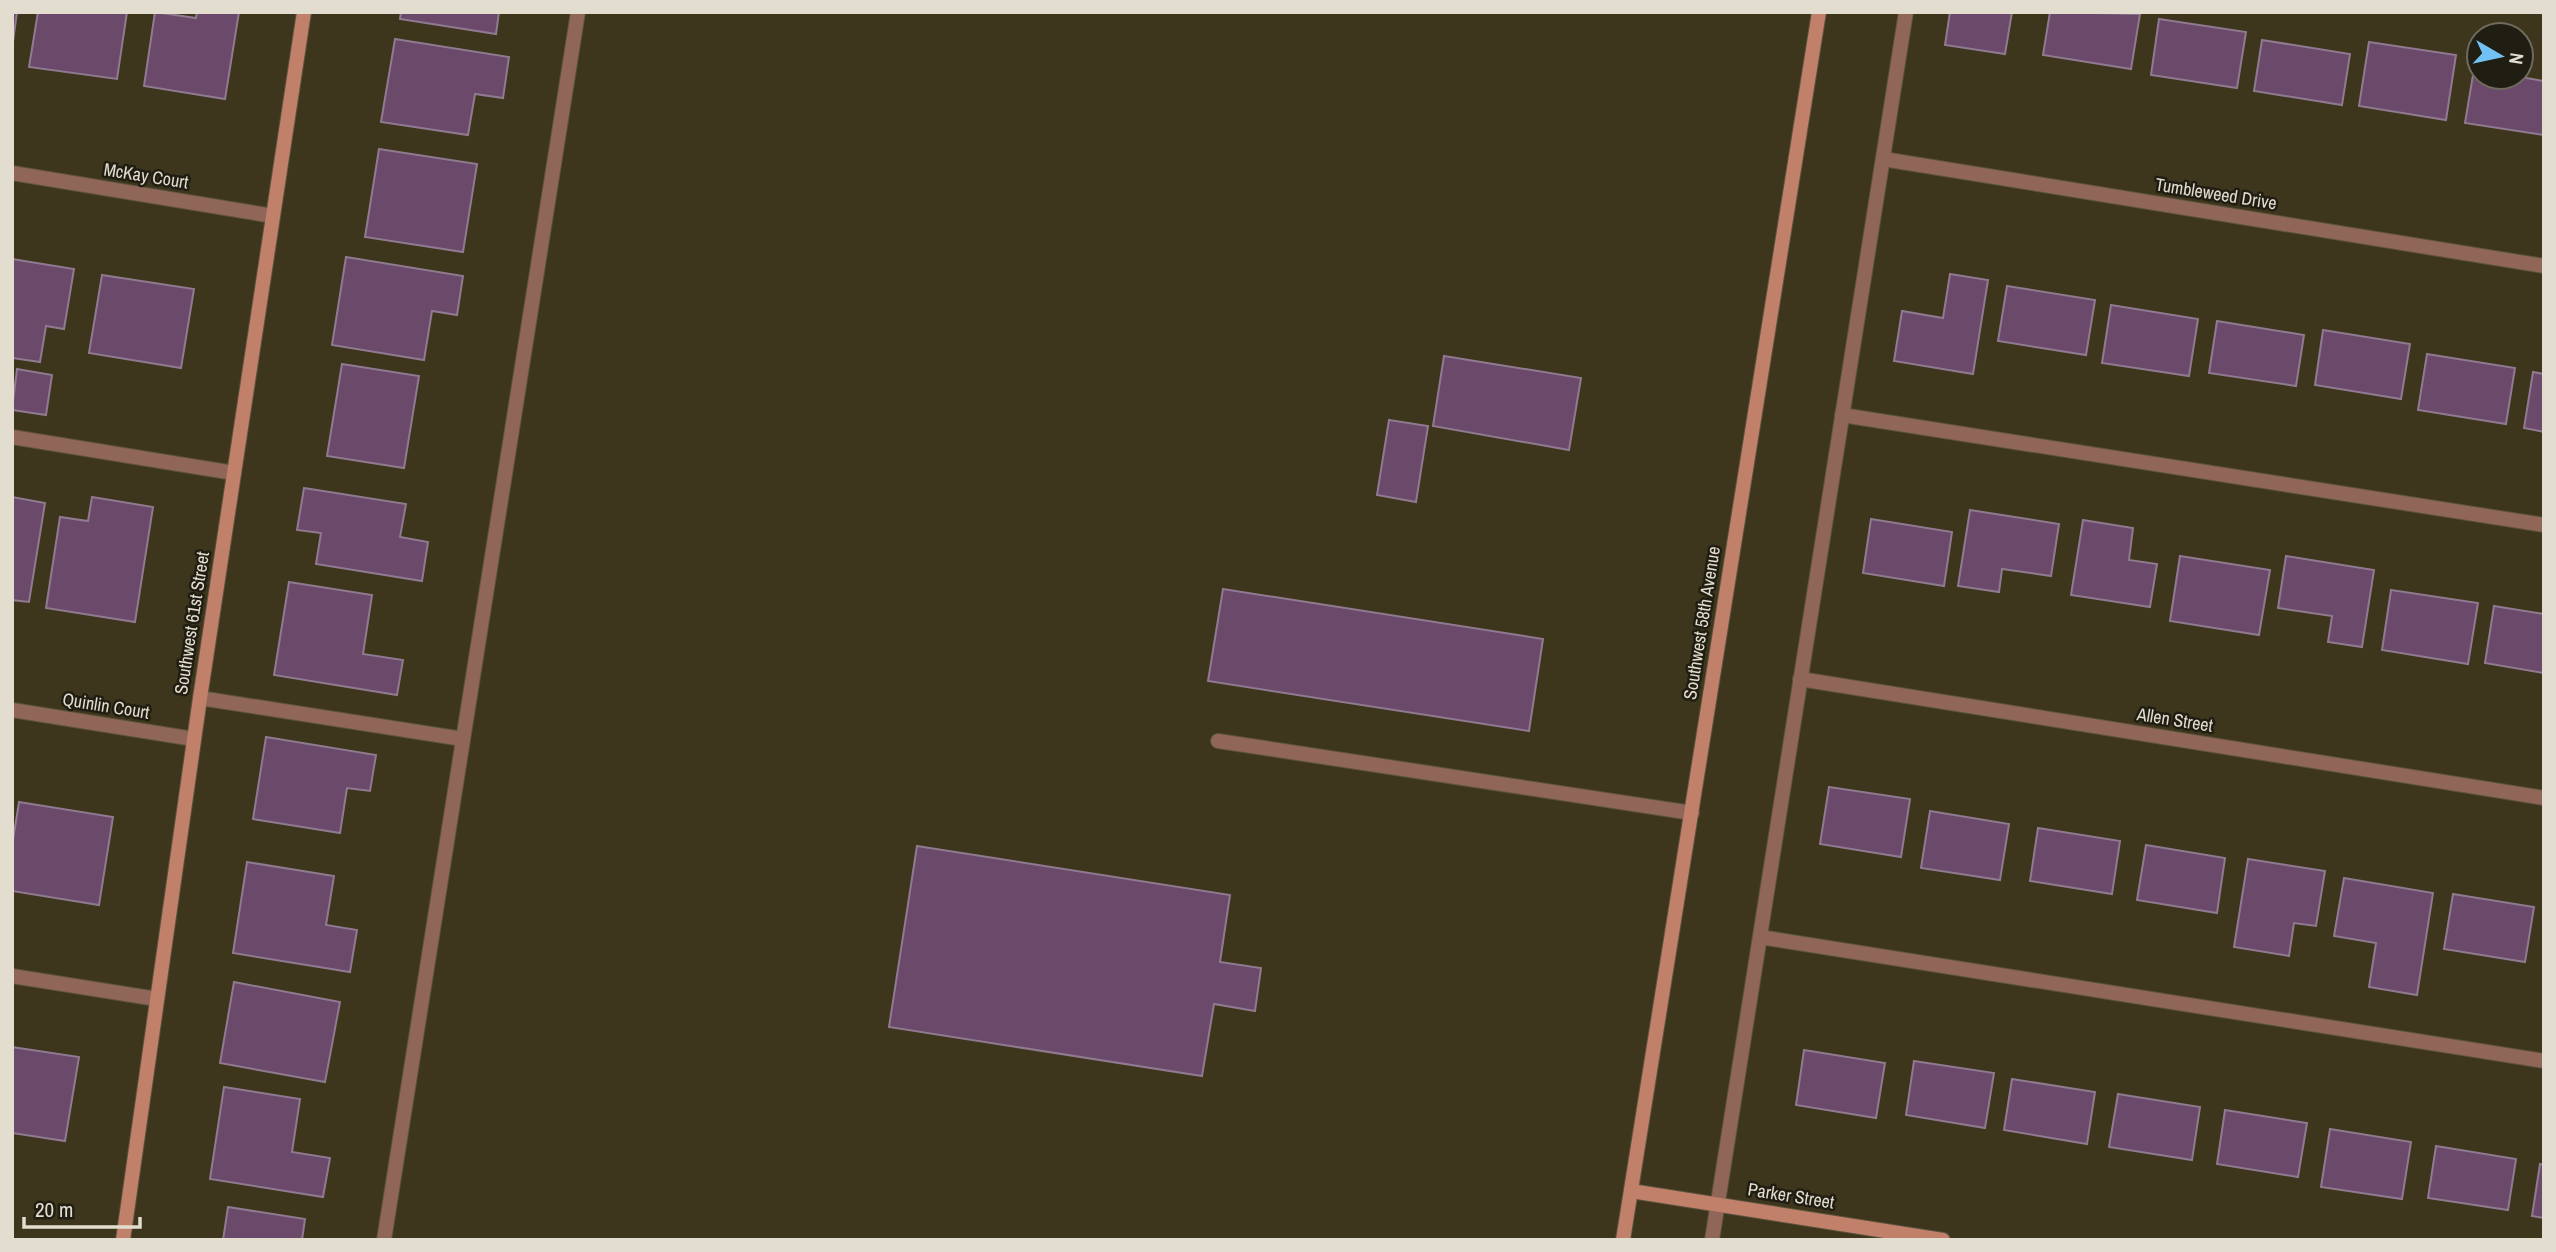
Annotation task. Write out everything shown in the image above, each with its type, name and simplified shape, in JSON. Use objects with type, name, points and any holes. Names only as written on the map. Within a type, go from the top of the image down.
[{"type":"main road","name":"Southwest 61st Street","points":[[122,1240],[200,698],[304,12]]},
{"type":"main road","name":"Southwest 58th Avenue","points":[[1623,1240],[1819,12]]},
{"type":"main road","name":"Parker Street","points":[[1631,1191],[1943,1240]]},
{"type":"street","points":[[384,1240],[578,12]]},
{"type":"street","points":[[1712,1240],[1906,12]]},
{"type":"street","name":"Tumbleweed Drive","points":[[1883,159],[2544,266]]},
{"type":"street","name":"McKay Court","points":[[12,173],[273,216]]},
{"type":"street","points":[[1842,415],[2544,525]]},
{"type":"street","points":[[12,437],[234,473]]},
{"type":"street","name":"Allen Street","points":[[1800,679],[2544,797]]},
{"type":"street","points":[[200,698],[463,739]]},
{"type":"street","name":"Quinlin Court","points":[[12,710],[194,739]]},
{"type":"street","points":[[1218,741],[1692,813]]},
{"type":"street","points":[[1759,937],[2544,1061]]},
{"type":"street","points":[[12,976],[157,999]]},
{"type":"building","points":[[12,12],[17,12],[12,49]]},
{"type":"building","points":[[38,12],[127,12],[117,79],[29,67]]},
{"type":"building","points":[[155,12],[196,18],[197,12],[239,12],[225,99],[144,86]]},
{"type":"building","points":[[401,12],[499,12],[496,34],[400,19]]},
{"type":"building","points":[[1950,12],[2012,12],[2005,54],[1945,45]]},
{"type":"building","points":[[2050,12],[2140,14],[2131,69],[2043,55]]},
{"type":"building","points":[[2159,19],[2246,32],[2237,88],[2151,75]]},
{"type":"building","points":[[395,39],[509,57],[503,98],[475,94],[468,135],[381,122]]},
{"type":"building","points":[[2262,40],[2350,54],[2342,105],[2254,91]]},
{"type":"building","points":[[2369,42],[2456,55],[2446,120],[2359,106]]},
{"type":"building","points":[[2535,79],[2544,81],[2544,135],[2465,123],[2470,91],[2535,91]]},
{"type":"building","points":[[379,149],[477,164],[463,252],[365,237]]},
{"type":"building","points":[[346,257],[463,276],[457,315],[432,311],[424,360],[332,345]]},
{"type":"building","points":[[12,259],[74,269],[64,329],[46,326],[40,362],[12,358]]},
{"type":"building","points":[[1950,274],[1988,280],[1973,374],[1894,361],[1902,311],[1943,318]]},
{"type":"building","points":[[102,275],[194,289],[181,368],[89,353]]},
{"type":"building","points":[[2007,286],[2095,300],[2086,355],[1998,341]]},
{"type":"building","points":[[2111,305],[2198,319],[2189,376],[2102,363]]},
{"type":"building","points":[[2217,321],[2304,335],[2296,386],[2209,373]]},
{"type":"building","points":[[2323,330],[2410,344],[2401,399],[2315,385]]},
{"type":"building","points":[[2427,354],[2515,368],[2506,424],[2418,410]]},
{"type":"building","points":[[1444,356],[1581,378],[1569,450],[1433,426]]},
{"type":"building","points":[[342,364],[419,376],[404,468],[327,456]]},
{"type":"building","points":[[17,369],[52,375],[46,415],[12,410]]},
{"type":"building","points":[[2533,372],[2544,374],[2544,432],[2524,428]]},
{"type":"building","points":[[1389,420],[1428,426],[1416,502],[1377,495]]},
{"type":"building","points":[[304,488],[406,504],[400,537],[428,542],[422,581],[316,564],[321,533],[297,530]]},
{"type":"building","points":[[12,497],[45,503],[29,602],[12,600]]},
{"type":"building","points":[[92,497],[153,507],[135,622],[46,608],[60,517],[88,521]]},
{"type":"building","points":[[1970,510],[2059,524],[2051,576],[2002,569],[1999,592],[1958,586]]},
{"type":"building","points":[[1871,519],[1952,532],[1944,586],[1863,573]]},
{"type":"building","points":[[2083,520],[2133,528],[2129,560],[2157,564],[2150,607],[2071,595]]},
{"type":"building","points":[[2180,556],[2270,570],[2259,635],[2170,621]]},
{"type":"building","points":[[2286,556],[2374,570],[2362,647],[2328,642],[2332,616],[2278,608]]},
{"type":"building","points":[[289,582],[372,595],[363,654],[403,660],[397,695],[274,675]]},
{"type":"building","points":[[1223,589],[1543,639],[1529,731],[1208,681]]},
{"type":"building","points":[[2391,590],[2478,603],[2468,664],[2382,650]]},
{"type":"building","points":[[2494,606],[2544,614],[2544,673],[2485,663]]},
{"type":"building","points":[[266,737],[376,755],[370,791],[347,788],[340,833],[253,819]]},
{"type":"building","points":[[1829,787],[1910,799],[1901,857],[1820,844]]},
{"type":"building","points":[[19,802],[113,817],[99,905],[12,891],[12,846]]},
{"type":"building","points":[[1930,811],[2009,824],[2000,880],[1921,868]]},
{"type":"building","points":[[2038,828],[2120,841],[2112,894],[2030,881]]},
{"type":"building","points":[[2146,845],[2225,858],[2217,913],[2137,900]]},
{"type":"building","points":[[917,846],[1230,895],[1220,962],[1261,968],[1255,1011],[1214,1004],[1202,1076],[889,1027]]},
{"type":"building","points":[[2248,859],[2325,871],[2316,926],[2294,923],[2289,956],[2234,947]]},
{"type":"building","points":[[247,862],[334,876],[326,925],[357,930],[350,972],[233,953]]},
{"type":"building","points":[[2344,878],[2433,893],[2417,995],[2369,987],[2376,943],[2334,936]]},
{"type":"building","points":[[2453,894],[2534,907],[2525,962],[2444,949]]},
{"type":"building","points":[[234,982],[340,1002],[325,1082],[220,1063]]},
{"type":"building","points":[[12,1047],[79,1057],[65,1141],[12,1133]]},
{"type":"building","points":[[1804,1050],[1885,1063],[1876,1118],[1796,1105]]},
{"type":"building","points":[[1914,1061],[1994,1073],[1985,1128],[1906,1115]]},
{"type":"building","points":[[2012,1079],[2095,1092],[2087,1144],[2004,1130]]},
{"type":"building","points":[[224,1087],[300,1099],[292,1152],[330,1158],[323,1197],[210,1179]]},
{"type":"building","points":[[2118,1094],[2200,1107],[2192,1160],[2109,1147]]},
{"type":"building","points":[[2225,1110],[2307,1123],[2298,1177],[2217,1164]]},
{"type":"building","points":[[2330,1129],[2411,1142],[2402,1199],[2321,1187]]},
{"type":"building","points":[[2436,1146],[2516,1159],[2508,1210],[2428,1198]]},
{"type":"building","points":[[2540,1164],[2544,1165],[2544,1218],[2532,1216]]},
{"type":"building","points":[[228,1207],[305,1219],[302,1240],[223,1240]]}]
